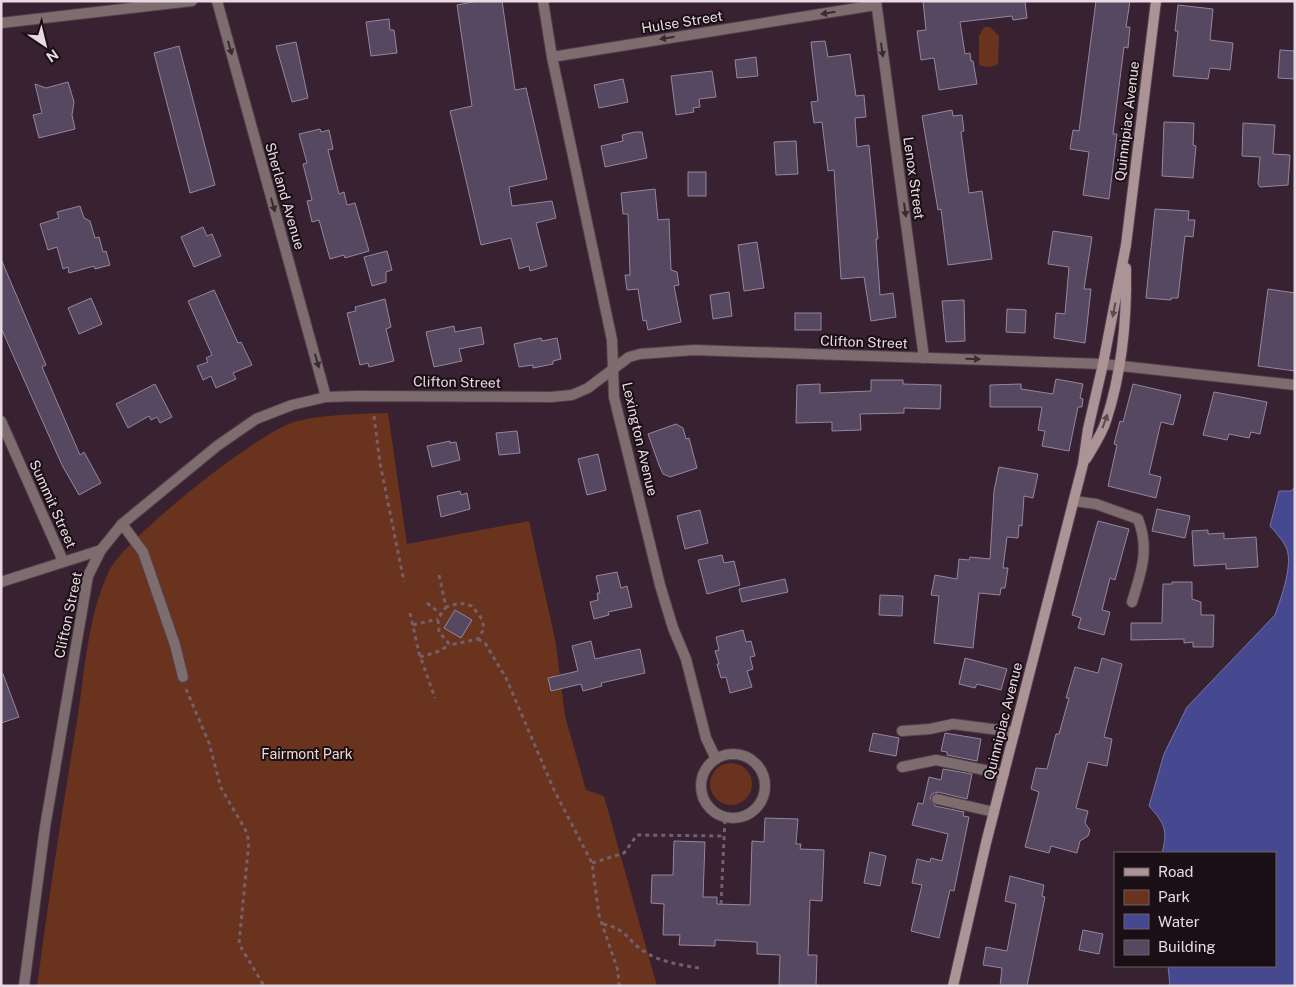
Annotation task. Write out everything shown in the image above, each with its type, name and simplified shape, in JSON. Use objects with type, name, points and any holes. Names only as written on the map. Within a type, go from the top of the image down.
[{"type":"main road","name":"Quinnipiac Avenue","points":[[953,986],[994,812],[1083,464],[1088,429],[1103,364],[1126,244],[1156,1]]},
{"type":"main road","name":"Quinnipiac Avenue","points":[[1083,464],[1106,423],[1119,366],[1127,311],[1126,244]]},
{"type":"street","points":[[1,23],[192,1]]},
{"type":"street","name":"Sherland Avenue","points":[[217,1],[326,397]]},
{"type":"street","name":"Lexington Avenue","points":[[543,1],[552,56],[612,340],[614,397],[660,585],[673,628],[686,659],[706,738],[716,759]]},
{"type":"street","name":"Hulse Street","points":[[552,56],[876,3]]},
{"type":"street","name":"Lenox Street","points":[[876,3],[924,358]]},
{"type":"street","name":"Clifton Street","points":[[24,986],[38,872],[74,647],[88,576],[101,550],[122,524],[217,446],[256,419],[292,405],[326,397],[449,395],[551,397],[572,395],[588,388],[629,358],[640,354],[694,350],[1103,364],[1295,386]]},
{"type":"street","name":"Summit Street","points":[[1,421],[63,561],[101,550]]},
{"type":"street","points":[[1074,501],[1096,504],[1138,519],[1142,530],[1145,556],[1132,602]]},
{"type":"street","points":[[122,524],[143,552],[175,645],[182,677]]},
{"type":"street","points":[[1,582],[63,561]]},
{"type":"street","points":[[902,731],[930,729],[953,724],[1015,732]]},
{"type":"street","points":[[724,755],[744,756],[759,767],[764,776],[763,797],[758,807],[749,814],[737,818],[717,815],[708,808],[702,798],[700,787],[702,776],[707,766],[716,759],[724,755]]},
{"type":"street","points":[[902,767],[936,760],[1004,774]]},
{"type":"street","points":[[938,799],[994,812]]},
{"type":"path","points":[[374,416],[380,463],[404,582]]},
{"type":"path","points":[[439,575],[446,607]]},
{"type":"path","points":[[427,603],[441,614]]},
{"type":"path","points":[[412,625],[438,618],[446,607],[460,603],[472,606],[482,619],[484,629],[478,638],[450,645],[437,652],[420,657]]},
{"type":"path","points":[[410,613],[420,657],[435,698]]},
{"type":"path","points":[[438,618],[439,632],[450,645]]},
{"type":"path","points":[[478,638],[485,643],[506,678],[554,790],[592,863],[596,900],[618,971],[620,986]]},
{"type":"path","points":[[182,677],[209,743],[222,788],[245,829],[249,841],[239,944],[264,986]]},
{"type":"path","points":[[721,904],[725,817]]},
{"type":"path","points":[[592,863],[624,853],[637,835],[724,836]]},
{"type":"path","points":[[602,924],[618,928],[645,952],[656,957],[670,963],[699,968]]},
{"type":"green space","points":[[984,27],[990,27],[999,36],[998,64],[991,67],[981,66],[979,63],[979,36]]},
{"type":"green space","name":"Fairmont Park","points":[[388,413],[407,544],[529,521],[556,644],[565,716],[586,790],[604,796],[657,986],[37,986],[88,642],[96,606],[109,571],[121,555],[165,512],[224,465],[276,430],[294,422],[317,417]]},
{"type":"green space","points":[[735,763],[743,766],[749,772],[752,784],[749,796],[743,802],[727,805],[719,802],[713,796],[710,780],[713,772],[719,766]]},
{"type":"water","points":[[1295,487],[1295,986],[1170,986],[1168,967],[1276,967],[1276,852],[1162,852],[1165,838],[1164,828],[1159,818],[1149,806],[1164,754],[1187,707],[1275,615],[1286,580],[1288,552],[1280,537],[1270,526],[1279,491],[1291,491]]},
{"type":"building","points":[[478,1],[502,1],[515,90],[526,88],[547,179],[509,187],[512,206],[552,201],[556,218],[536,223],[547,266],[530,271],[529,266],[519,269],[511,238],[481,245],[450,111],[472,106],[457,5]]},
{"type":"building","points":[[923,1],[1025,1],[1027,18],[1013,20],[1012,16],[960,22],[965,54],[970,53],[977,84],[939,90],[934,58],[921,60],[917,31],[926,30]]},
{"type":"building","points":[[1096,1],[1130,1],[1126,27],[1130,27],[1128,48],[1124,47],[1113,134],[1117,134],[1109,199],[1083,195],[1089,152],[1070,149],[1073,130],[1079,131]]},
{"type":"building","points":[[1178,5],[1213,9],[1210,40],[1233,43],[1230,70],[1210,68],[1208,79],[1173,76],[1178,31],[1175,31]]},
{"type":"building","points":[[389,19],[390,30],[394,30],[397,53],[371,56],[366,22]]},
{"type":"building","points":[[825,41],[828,57],[850,54],[856,96],[864,95],[866,117],[855,118],[857,147],[869,145],[878,239],[876,239],[880,295],[893,293],[896,317],[871,321],[864,277],[841,279],[834,170],[828,171],[822,122],[814,123],[811,102],[818,101],[811,42]]},
{"type":"building","points":[[296,42],[308,98],[292,102],[276,46]]},
{"type":"building","points":[[179,46],[215,185],[190,193],[154,53]]},
{"type":"building","points":[[1280,50],[1295,51],[1295,79],[1278,78]]},
{"type":"building","points":[[756,57],[758,76],[737,78],[735,60]]},
{"type":"building","points":[[712,71],[716,97],[699,99],[700,107],[693,108],[694,112],[676,115],[671,76]]},
{"type":"building","points":[[623,79],[628,102],[599,108],[594,85]]},
{"type":"building","points":[[68,82],[74,102],[72,115],[75,129],[39,138],[33,115],[42,113],[35,84],[46,88]]},
{"type":"building","points":[[952,110],[953,116],[962,115],[964,131],[961,132],[969,193],[982,191],[992,259],[948,265],[941,209],[938,210],[922,116]]},
{"type":"building","points":[[1164,122],[1194,123],[1193,145],[1196,146],[1193,178],[1162,176]]},
{"type":"building","points":[[1243,123],[1275,125],[1273,154],[1290,155],[1288,185],[1260,187],[1258,184],[1260,157],[1242,156]]},
{"type":"building","points":[[320,129],[321,132],[329,130],[333,149],[328,150],[339,194],[344,192],[347,205],[355,203],[369,251],[345,258],[344,255],[330,259],[319,220],[312,222],[307,201],[312,200],[303,164],[307,163],[299,134]]},
{"type":"building","points":[[642,132],[647,158],[605,167],[601,146],[623,141],[622,135]]},
{"type":"building","points":[[796,141],[798,174],[776,175],[774,142]]},
{"type":"building","points":[[688,172],[706,172],[706,196],[688,196]]},
{"type":"building","points":[[655,189],[658,220],[669,219],[671,270],[677,272],[679,285],[674,286],[681,322],[648,330],[646,320],[643,321],[638,289],[627,290],[625,275],[630,275],[628,214],[623,214],[621,193]]},
{"type":"building","points":[[80,206],[84,218],[90,221],[95,238],[99,237],[103,252],[106,251],[110,265],[95,269],[94,266],[69,273],[68,267],[63,269],[57,247],[48,250],[40,224],[59,218],[57,212]]},
{"type":"building","points":[[1155,209],[1189,211],[1188,220],[1195,220],[1193,237],[1185,236],[1178,298],[1171,298],[1171,300],[1146,298]]},
{"type":"building","points":[[203,227],[207,236],[212,234],[221,256],[194,267],[181,237]]},
{"type":"building","points":[[1053,231],[1092,237],[1084,289],[1091,289],[1085,343],[1054,338],[1056,313],[1065,314],[1069,267],[1048,264]]},
{"type":"building","points":[[757,242],[764,288],[744,291],[738,245]]},
{"type":"building","points":[[387,251],[392,270],[386,272],[386,282],[372,286],[364,257]]},
{"type":"building","points":[[1,259],[46,365],[42,367],[80,455],[84,452],[101,483],[79,495],[62,465],[1,328]]},
{"type":"building","points":[[1268,289],[1295,293],[1295,371],[1258,366]]},
{"type":"building","points":[[214,290],[238,343],[241,342],[252,365],[233,373],[236,379],[216,388],[211,376],[203,380],[197,366],[208,362],[206,358],[212,355],[188,301]]},
{"type":"building","points":[[729,292],[732,316],[713,319],[710,295]]},
{"type":"building","points":[[91,298],[102,324],[79,334],[68,308]]},
{"type":"building","points":[[385,299],[391,327],[386,329],[394,361],[369,367],[368,363],[360,365],[347,313],[356,311],[355,307]]},
{"type":"building","points":[[964,300],[965,341],[946,342],[942,301]]},
{"type":"building","points":[[1007,309],[1026,310],[1025,333],[1006,332]]},
{"type":"building","points":[[795,313],[821,313],[821,330],[795,330]]},
{"type":"building","points":[[454,326],[455,332],[481,327],[484,344],[459,349],[462,361],[434,367],[426,332]]},
{"type":"building","points":[[541,338],[542,341],[557,338],[561,359],[553,361],[553,364],[533,368],[533,365],[519,367],[514,344]]},
{"type":"building","points":[[1056,379],[1083,384],[1080,398],[1083,399],[1082,407],[1078,407],[1069,451],[1042,446],[1045,431],[1038,430],[1042,407],[990,407],[990,385],[1021,384],[1021,389],[1053,394]]},
{"type":"building","points":[[871,380],[903,380],[903,384],[941,385],[940,409],[904,408],[904,413],[860,414],[861,430],[832,431],[832,422],[796,423],[797,385],[820,384],[820,393],[871,391]]},
{"type":"building","points":[[155,384],[172,417],[160,423],[157,417],[151,420],[149,416],[128,428],[116,404]]},
{"type":"building","points":[[1133,384],[1181,395],[1173,425],[1161,422],[1149,474],[1161,477],[1156,498],[1108,486],[1117,445],[1114,444],[1120,421],[1123,422]]},
{"type":"building","points":[[1214,392],[1267,402],[1260,434],[1251,432],[1249,438],[1229,434],[1227,440],[1203,435]]},
{"type":"building","points":[[676,424],[683,428],[686,439],[689,438],[697,468],[670,477],[663,474],[648,434]]},
{"type":"building","points":[[517,431],[520,453],[499,455],[496,433]]},
{"type":"building","points":[[450,441],[450,443],[456,442],[460,460],[432,467],[427,446]]},
{"type":"building","points":[[598,454],[606,490],[587,495],[578,459]]},
{"type":"building","points":[[999,467],[1038,474],[1033,498],[1024,496],[1022,526],[1019,525],[1018,538],[1007,537],[1003,568],[1008,568],[1005,588],[1001,588],[1000,595],[979,593],[973,648],[934,643],[939,596],[931,595],[935,575],[957,579],[959,559],[969,560],[970,557],[990,559],[994,491]]},
{"type":"building","points":[[460,491],[461,495],[467,493],[470,509],[441,517],[437,496]]},
{"type":"building","points":[[1157,509],[1190,516],[1185,538],[1152,531]]},
{"type":"building","points":[[700,510],[708,543],[685,549],[677,516]]},
{"type":"building","points":[[1098,521],[1129,529],[1115,580],[1110,578],[1102,610],[1110,612],[1104,635],[1078,628],[1081,618],[1072,615]]},
{"type":"building","points":[[1208,530],[1208,534],[1224,533],[1224,539],[1256,537],[1258,567],[1226,569],[1226,564],[1194,566],[1192,531]]},
{"type":"building","points":[[722,555],[724,563],[734,561],[740,585],[707,594],[698,560]]},
{"type":"building","points":[[617,572],[621,588],[627,586],[632,607],[608,612],[609,615],[594,619],[590,602],[598,600],[597,593],[600,593],[596,576]]},
{"type":"building","points":[[785,579],[788,592],[742,602],[739,589]]},
{"type":"building","points":[[1172,582],[1192,582],[1192,599],[1201,602],[1201,615],[1214,615],[1213,647],[1193,647],[1193,642],[1184,643],[1184,639],[1131,640],[1131,623],[1162,623],[1163,584],[1172,584]]},
{"type":"building","points":[[880,595],[903,596],[902,616],[879,615]]},
{"type":"building","points":[[455,610],[472,620],[461,638],[444,628]]},
{"type":"building","points":[[743,630],[746,642],[751,641],[755,656],[750,657],[753,669],[747,671],[752,687],[730,693],[726,677],[721,678],[717,664],[719,664],[715,651],[719,650],[716,637]]},
{"type":"building","points":[[591,641],[595,659],[640,649],[645,673],[601,683],[602,686],[583,691],[581,684],[551,691],[548,678],[578,671],[572,646]]},
{"type":"building","points":[[965,658],[1007,669],[1001,690],[977,684],[975,688],[959,684]]},
{"type":"building","points":[[1102,658],[1122,664],[1104,737],[1112,739],[1107,766],[1088,762],[1076,808],[1088,811],[1085,823],[1090,830],[1088,836],[1080,841],[1077,853],[1051,846],[1049,853],[1025,847],[1039,792],[1031,789],[1036,768],[1047,769],[1056,734],[1059,734],[1069,698],[1066,698],[1075,667],[1098,673]]},
{"type":"building","points":[[1,674],[3,674],[19,717],[1,723]]},
{"type":"building","points":[[873,733],[899,738],[896,756],[869,751]]},
{"type":"building","points":[[945,733],[981,739],[977,761],[947,755],[947,752],[941,751]]},
{"type":"building","points":[[943,769],[972,774],[967,799],[938,792],[932,794],[930,798],[935,806],[964,812],[963,816],[969,817],[954,891],[950,890],[939,938],[911,931],[922,885],[912,883],[917,859],[930,862],[931,858],[942,861],[948,834],[912,825],[918,803],[923,804],[929,777],[941,780]]},
{"type":"building","points":[[765,818],[798,819],[796,844],[801,844],[800,849],[824,850],[822,901],[810,900],[808,955],[817,955],[816,986],[779,986],[780,955],[757,954],[757,942],[715,940],[715,946],[679,945],[680,935],[663,935],[664,904],[651,903],[652,875],[673,875],[674,841],[705,842],[703,897],[717,897],[717,904],[750,905],[752,841],[764,842]]},
{"type":"building","points":[[870,852],[886,856],[880,886],[864,883]]},
{"type":"building","points":[[1010,876],[1044,885],[1042,896],[1045,897],[1027,986],[1000,986],[1002,968],[983,965],[986,947],[1007,951],[1016,904],[1005,901]]},
{"type":"building","points":[[1083,930],[1103,934],[1099,954],[1079,950]]}]
